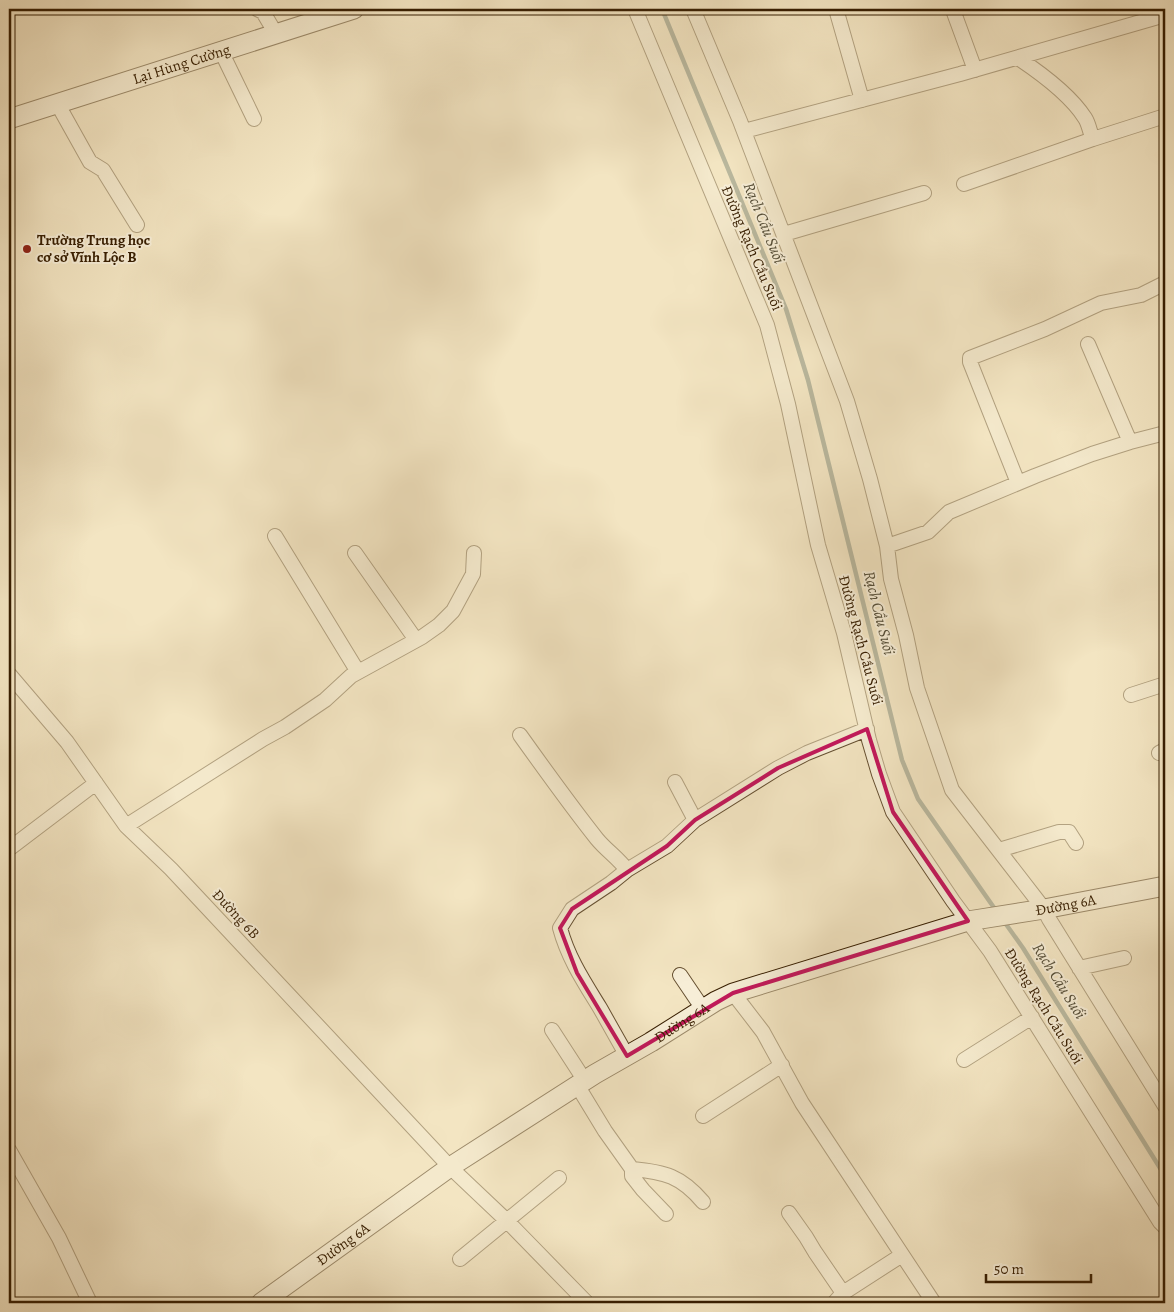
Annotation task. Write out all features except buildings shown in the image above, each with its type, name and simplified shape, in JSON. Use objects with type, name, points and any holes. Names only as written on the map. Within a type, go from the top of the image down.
[{"type":"street","points":[[257,9],[263,12],[276,34]]},
{"type":"street","name":"Lại Hùng Cường","points":[[9,119],[354,9]]},
{"type":"street","name":"Đường Rạch Cầu Suối","points":[[635,9],[767,325],[788,404],[818,545],[844,633],[879,774],[893,812],[953,901],[972,920],[1100,1128],[1165,1227]]},
{"type":"street","points":[[693,9],[744,131],[847,401],[870,479],[917,688],[952,790],[999,850],[1049,919],[1165,1106]]},
{"type":"street","points":[[836,9],[862,100]]},
{"type":"street","points":[[953,10],[975,70]]},
{"type":"street","points":[[744,131],[975,70],[1165,15]]},
{"type":"street","points":[[221,51],[254,119]]},
{"type":"street","points":[[1018,58],[1048,79],[1071,102],[1085,118],[1093,140]]},
{"type":"street","points":[[57,103],[90,162],[103,170],[137,225]]},
{"type":"street","points":[[964,184],[1165,116]]},
{"type":"street","points":[[784,234],[924,193]]},
{"type":"street","points":[[1018,483],[970,358],[1045,329],[1101,303],[1141,295],[1165,283]]},
{"type":"street","points":[[1088,344],[1130,442]]},
{"type":"street","points":[[886,546],[928,532],[950,512],[1018,483],[1092,454],[1165,433]]},
{"type":"street","points":[[275,536],[358,672]]},
{"type":"street","points":[[355,553],[416,640]]},
{"type":"street","points":[[126,826],[325,700],[346,680],[358,672],[440,625],[453,611],[473,574],[474,553]]},
{"type":"street","name":"Đường 6B","points":[[9,674],[67,742],[126,826],[171,869],[450,1167],[507,1221],[587,1303]]},
{"type":"street","points":[[1132,695],[1165,684]]},
{"type":"street","points":[[627,1056],[578,973],[564,944],[560,928],[572,909],[627,870],[666,846],[695,820],[778,768],[807,753],[867,729]]},
{"type":"street","points":[[520,735],[559,791],[606,850],[620,860],[627,870]]},
{"type":"street","points":[[675,782],[695,820]]},
{"type":"street","points":[[9,849],[96,784]]},
{"type":"street","points":[[999,850],[1059,832],[1069,832],[1076,843]]},
{"type":"street","name":"Đường 6A","points":[[261,1303],[450,1167],[581,1083],[702,1009],[733,993],[972,920],[1165,886]]},
{"type":"street","points":[[1080,968],[1124,958]]},
{"type":"street","points":[[680,975],[702,1009]]},
{"type":"street","points":[[733,993],[763,1032],[802,1103],[934,1303]]},
{"type":"street","points":[[964,1060],[1032,1017]]},
{"type":"street","points":[[552,1030],[605,1131],[632,1169],[632,1176],[666,1214]]},
{"type":"street","points":[[703,1116],[782,1065]]},
{"type":"street","points":[[9,1150],[59,1238],[90,1303]]},
{"type":"street","points":[[632,1169],[666,1174],[690,1187],[703,1202]]},
{"type":"street","points":[[460,1259],[559,1178]]},
{"type":"street","points":[[789,1213],[839,1298],[902,1255]]},
{"type":"highlighted area","points":[[867,729],[893,812],[968,921],[733,993],[627,1056],[577,973],[560,928],[572,909],[667,846],[695,820],[778,768]]},
{"type":"waterway","name":"Rạch Cầu Suối","points":[[662,9],[786,309],[808,380],[902,760],[918,799],[997,912]]},
{"type":"waterway","name":"Rạch Cầu Suối","points":[[1003,920],[1023,948],[1165,1176]]},
{"type":"place","name":"Trường Trung học cơ sở Vĩnh Lộc B","points":[[27,249]]}]
